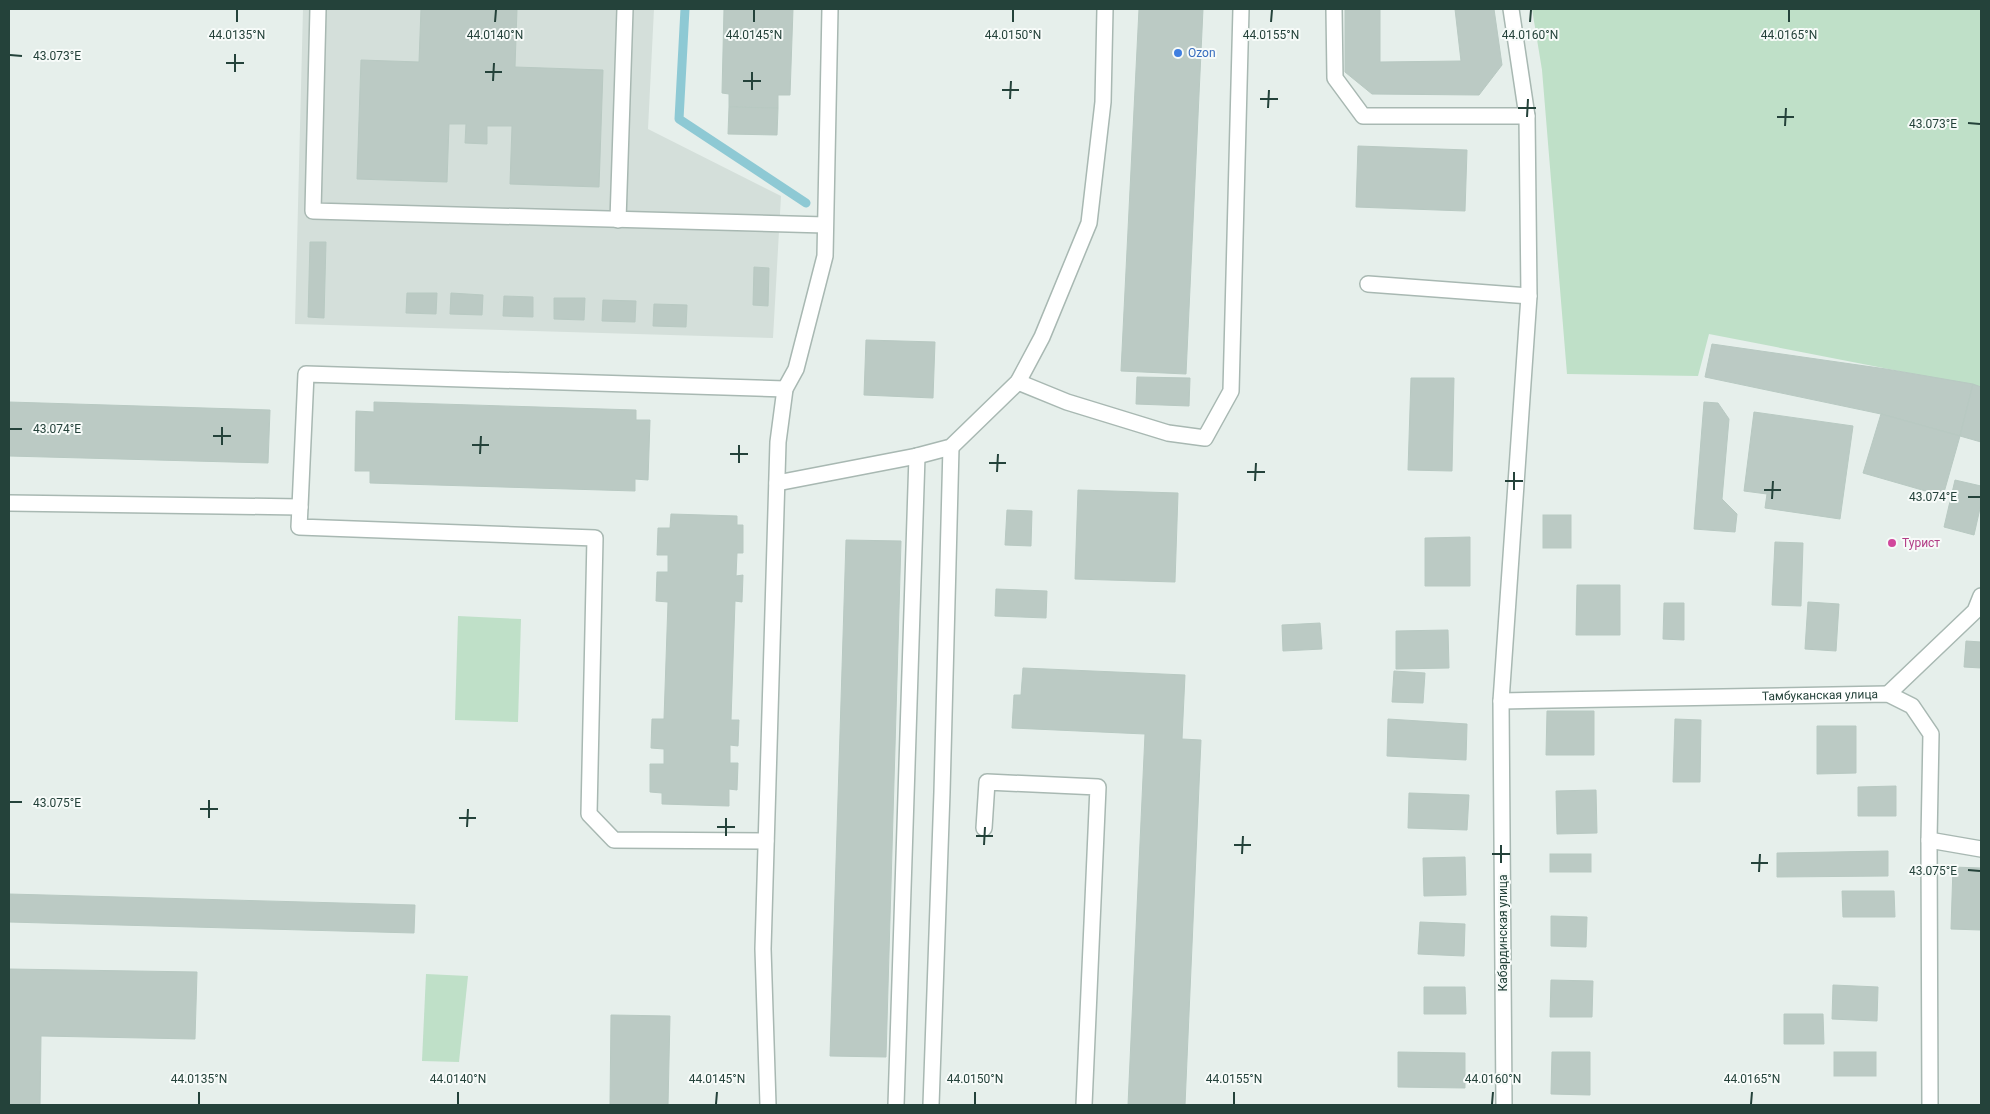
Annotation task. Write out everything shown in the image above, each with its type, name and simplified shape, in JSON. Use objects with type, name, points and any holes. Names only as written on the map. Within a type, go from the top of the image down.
[{"type":"street","points":[[318,9],[313,211],[825,226]]},
{"type":"street","points":[[618,220],[624,9]]},
{"type":"street","points":[[768,1105],[763,949],[778,442],[785,389],[796,369],[824,256],[830,9]]},
{"type":"street","points":[[777,483],[917,456],[951,447],[1018,382],[1042,337],[1088,223],[1103,102],[1105,9]]},
{"type":"street","points":[[1018,382],[1067,402],[1168,433],[1205,438],[1231,391],[1241,9]]},
{"type":"street","points":[[1334,9],[1335,78],[1363,116],[1527,116]]},
{"type":"street","name":"Кабардинская улица","points":[[1504,1105],[1501,700],[1529,296],[1527,116],[1511,9]]},
{"type":"street","points":[[1368,284],[1529,296]]},
{"type":"street","points":[[766,841],[614,840],[589,814],[595,538],[299,528],[306,374],[785,389]]},
{"type":"street","points":[[932,1105],[951,447]]},
{"type":"street","points":[[896,1105],[917,456]]},
{"type":"street","points":[[9,503],[300,507]]},
{"type":"street","points":[[1888,694],[1978,611],[1981,596]]},
{"type":"street","name":"Тамбуканская улица","points":[[1501,700],[1888,694],[1912,706],[1931,734],[1928,840],[1930,1105]]},
{"type":"street","points":[[984,828],[987,782],[1098,787],[1084,1105]]},
{"type":"street","points":[[1928,840],[1981,849]]},
{"type":"shaded area","points":[[303,9],[654,9],[648,129],[781,196],[773,338],[295,324]]},
{"type":"green space","points":[[1532,9],[1981,9],[1981,387],[1709,334],[1698,376],[1567,374],[1542,70]]},
{"type":"green space","points":[[458,616],[521,619],[518,722],[455,720]]},
{"type":"green space","points":[[426,974],[468,976],[459,1062],[422,1061]]},
{"type":"building","points":[[421,9],[517,9],[515,67],[603,70],[599,187],[510,184],[512,126],[487,126],[487,144],[465,143],[466,124],[449,124],[447,182],[357,179],[361,60],[419,62]]},
{"type":"building","points":[[724,9],[793,9],[790,95],[778,95],[778,108],[729,107],[729,94],[722,93]]},
{"type":"building","points":[[1139,9],[1203,9],[1186,374],[1121,371]]},
{"type":"building","points":[[1345,9],[1380,9],[1380,62],[1461,61],[1455,9],[1494,9],[1502,65],[1479,95],[1372,94],[1345,72]]},
{"type":"building","points":[[729,107],[778,108],[777,135],[728,134]]},
{"type":"building","points":[[1358,146],[1467,150],[1465,211],[1356,207]]},
{"type":"building","points":[[310,242],[326,242],[324,318],[308,317]]},
{"type":"building","points":[[754,267],[769,268],[768,306],[753,305]]},
{"type":"building","points":[[407,293],[437,293],[436,314],[406,313]]},
{"type":"building","points":[[451,293],[483,295],[482,315],[450,314]]},
{"type":"building","points":[[504,296],[533,297],[533,317],[503,316]]},
{"type":"building","points":[[554,298],[585,298],[584,320],[554,319]]},
{"type":"building","points":[[603,300],[636,301],[635,322],[602,321]]},
{"type":"building","points":[[654,304],[687,305],[686,327],[653,326]]},
{"type":"building","points":[[866,340],[935,342],[933,398],[864,395]]},
{"type":"building","points":[[1712,344],[1886,369],[1973,384],[1960,436],[1881,414],[1705,377]]},
{"type":"building","points":[[1137,377],[1190,378],[1189,406],[1136,404]]},
{"type":"building","points":[[1411,378],[1454,378],[1452,471],[1408,470]]},
{"type":"building","points":[[1973,384],[1981,387],[1981,442],[1960,436]]},
{"type":"building","points":[[9,402],[270,410],[268,463],[9,456]]},
{"type":"building","points":[[374,402],[636,410],[636,420],[650,420],[648,480],[635,479],[635,491],[370,483],[370,471],[355,471],[356,411],[374,412]]},
{"type":"building","points":[[1704,402],[1718,403],[1729,419],[1722,499],[1737,514],[1735,532],[1694,529]]},
{"type":"building","points":[[1754,412],[1853,426],[1840,519],[1765,508],[1767,494],[1744,491]]},
{"type":"building","points":[[1881,414],[1960,436],[1943,496],[1863,473]]},
{"type":"building","points":[[1955,480],[1981,486],[1981,504],[1974,535],[1944,527]]},
{"type":"building","points":[[1078,490],[1178,493],[1175,582],[1075,579]]},
{"type":"building","points":[[1007,510],[1032,511],[1031,546],[1005,545]]},
{"type":"building","points":[[671,514],[737,516],[737,525],[743,525],[743,553],[737,553],[736,576],[743,575],[742,602],[735,601],[731,720],[739,720],[738,746],[730,745],[730,763],[738,763],[737,790],[729,789],[729,806],[662,804],[662,793],[650,792],[650,764],[664,764],[664,749],[651,748],[652,719],[664,719],[668,602],[656,601],[657,572],[668,572],[668,555],[657,555],[658,528],[670,528]]},
{"type":"building","points":[[1543,515],[1571,515],[1571,548],[1543,548]]},
{"type":"building","points":[[1470,537],[1470,586],[1425,586],[1425,538]]},
{"type":"building","points":[[846,540],[901,541],[886,1057],[830,1056]]},
{"type":"building","points":[[1775,542],[1803,543],[1801,606],[1772,605]]},
{"type":"building","points":[[1577,585],[1620,585],[1620,635],[1576,635]]},
{"type":"building","points":[[996,589],[1047,591],[1046,618],[995,616]]},
{"type":"building","points":[[1808,602],[1839,604],[1836,651],[1805,649]]},
{"type":"building","points":[[1664,603],[1684,603],[1684,640],[1663,639]]},
{"type":"building","points":[[1320,623],[1322,649],[1283,651],[1282,625]]},
{"type":"building","points":[[1448,630],[1449,668],[1396,669],[1396,631]]},
{"type":"building","points":[[1966,641],[1981,642],[1981,668],[1964,667]]},
{"type":"building","points":[[1023,668],[1185,675],[1182,739],[1201,740],[1185,1105],[1128,1105],[1145,734],[1012,728],[1014,695],[1021,695]]},
{"type":"building","points":[[1394,671],[1425,673],[1423,703],[1392,702]]},
{"type":"building","points":[[1547,711],[1594,711],[1594,755],[1546,755]]},
{"type":"building","points":[[1388,719],[1467,724],[1466,760],[1387,756]]},
{"type":"building","points":[[1675,719],[1701,720],[1700,782],[1673,782]]},
{"type":"building","points":[[1817,726],[1856,726],[1856,773],[1817,774]]},
{"type":"building","points":[[1896,786],[1896,816],[1858,816],[1858,787]]},
{"type":"building","points":[[1596,790],[1597,833],[1557,834],[1556,791]]},
{"type":"building","points":[[1409,793],[1469,795],[1467,830],[1408,828]]},
{"type":"building","points":[[1888,851],[1888,876],[1777,877],[1777,853]]},
{"type":"building","points":[[1550,854],[1591,854],[1591,872],[1550,872]]},
{"type":"building","points":[[1465,857],[1466,895],[1424,896],[1423,858]]},
{"type":"building","points":[[1953,867],[1981,868],[1981,930],[1951,929]]},
{"type":"building","points":[[1842,891],[1894,891],[1895,917],[1843,917]]},
{"type":"building","points":[[9,894],[415,905],[414,933],[9,922]]},
{"type":"building","points":[[1551,916],[1587,917],[1586,947],[1551,946]]},
{"type":"building","points":[[1420,922],[1465,924],[1464,956],[1418,954]]},
{"type":"building","points":[[9,969],[197,972],[195,1039],[41,1036],[40,1105],[9,1105]]},
{"type":"building","points":[[1551,980],[1593,981],[1592,1017],[1550,1017]]},
{"type":"building","points":[[1833,985],[1878,987],[1877,1021],[1832,1019]]},
{"type":"building","points":[[1424,987],[1465,987],[1466,1014],[1424,1014]]},
{"type":"building","points":[[1784,1014],[1823,1014],[1824,1044],[1784,1044]]},
{"type":"building","points":[[611,1015],[670,1016],[668,1105],[610,1105]]},
{"type":"building","points":[[1398,1052],[1465,1053],[1465,1088],[1398,1087]]},
{"type":"building","points":[[1552,1052],[1590,1052],[1590,1095],[1551,1094]]},
{"type":"building","points":[[1834,1052],[1876,1052],[1876,1076],[1834,1076]]},
{"type":"waterway","points":[[685,9],[679,119],[806,203]]},
{"type":"place","name":"Ozon","points":[[1178,53]]},
{"type":"place","name":"Турист","points":[[1892,543]]}]
